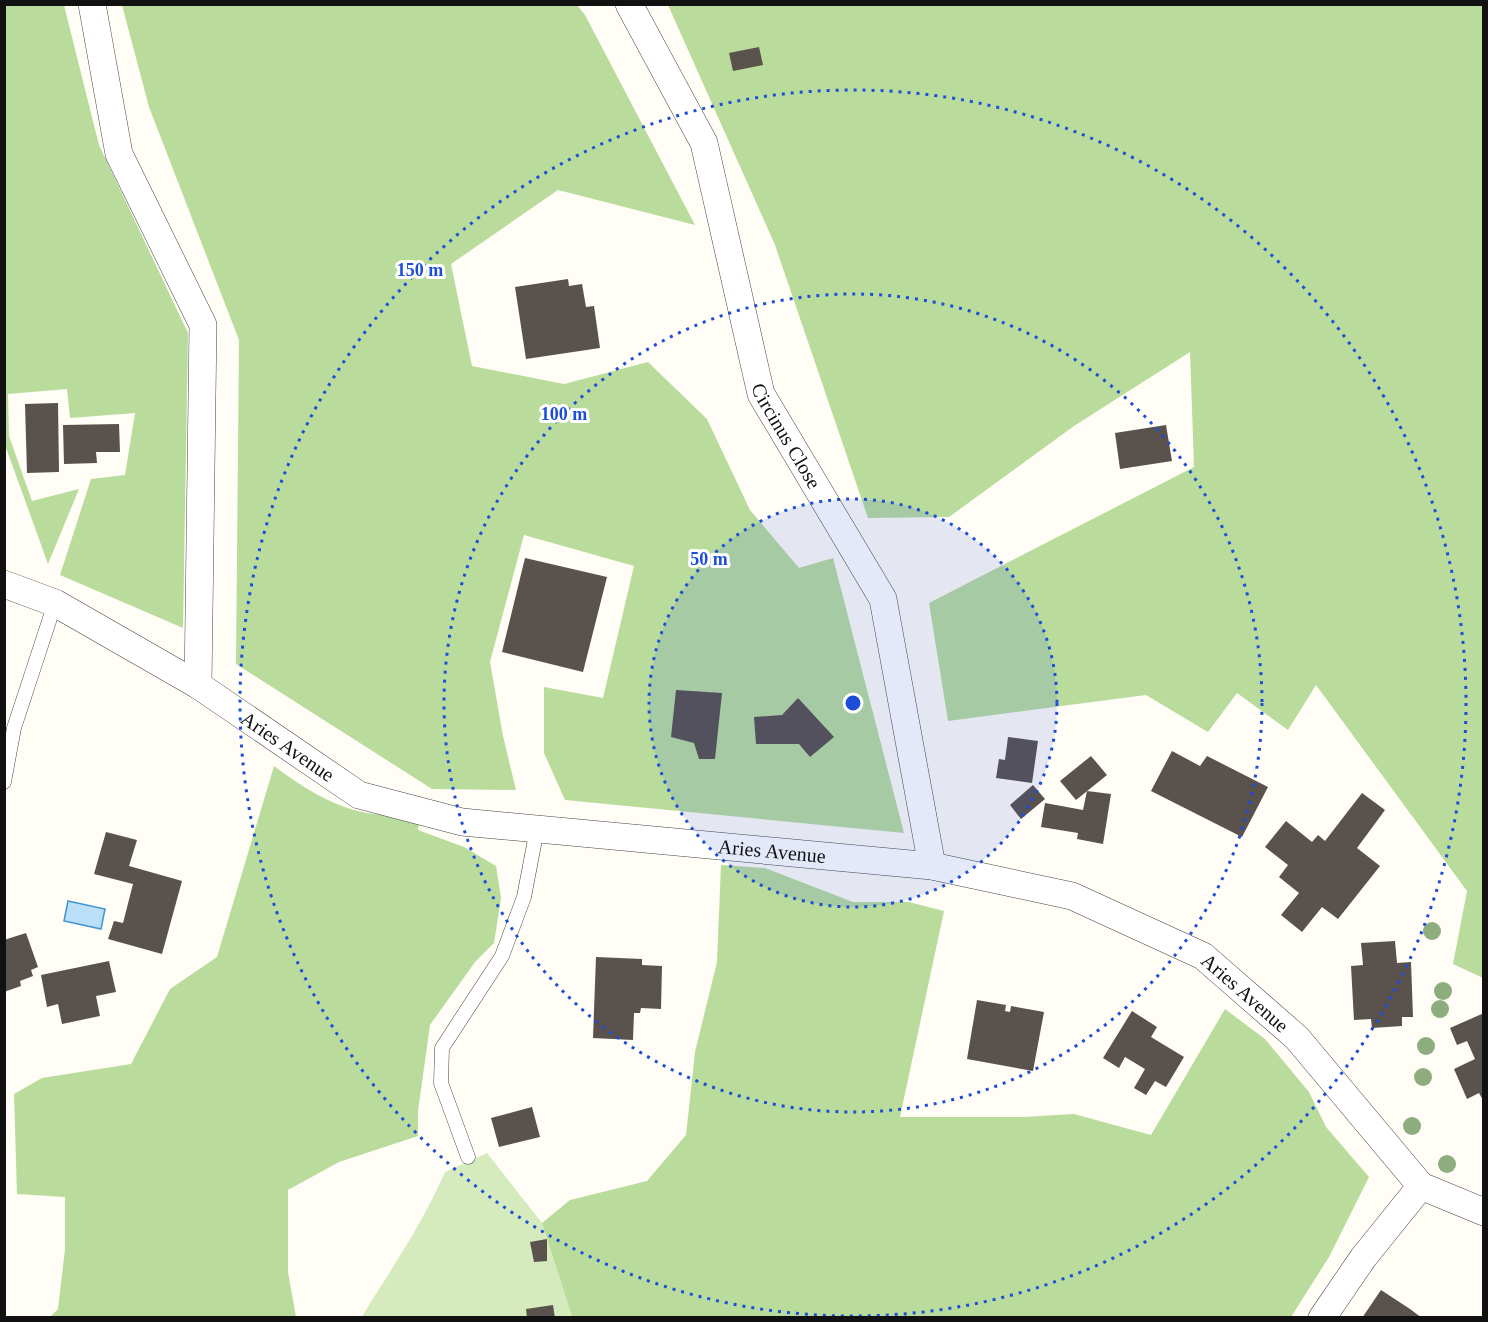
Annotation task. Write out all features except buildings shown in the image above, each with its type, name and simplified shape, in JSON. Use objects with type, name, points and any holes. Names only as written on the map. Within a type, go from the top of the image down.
[{"type":"street","points":[[92,4],[119,154],[203,325],[198,685]]},
{"type":"street","name":"Circinus Close","points":[[629,4],[704,143],[761,394],[883,599],[932,866]]},
{"type":"street","name":"Aries Avenue","points":[[4,584],[55,603],[198,685],[359,795],[462,822],[932,866],[1072,896],[1203,956],[1297,1038],[1421,1186],[1484,1212]]},
{"type":"street","points":[[1322,1317],[1363,1258],[1421,1186]]},
{"type":"lane","points":[[4,782],[16,720],[55,603]]},
{"type":"lane","points":[[468,1157],[441,1083],[442,1048],[502,956],[524,897],[537,829]]},
{"type":"green space","points":[[5,4],[64,5],[99,145],[188,333],[183,628],[60,575],[91,479],[125,475],[135,413],[70,418],[67,389],[8,394],[9,436],[32,501],[79,489],[48,564],[5,445]]},
{"type":"green space","points":[[122,5],[577,5],[585,15],[695,225],[558,190],[451,264],[472,366],[564,384],[648,362],[707,419],[750,510],[799,568],[833,558],[904,833],[565,800],[544,753],[544,687],[603,698],[634,566],[524,535],[490,662],[503,736],[516,790],[432,789],[236,664],[239,340],[149,107]]},
{"type":"green space","points":[[668,5],[1483,5],[1483,978],[1453,964],[1467,891],[1316,685],[1288,730],[1237,693],[1208,732],[1146,695],[948,721],[929,603],[1194,467],[1190,352],[1074,426],[949,517],[868,518],[775,245]]},
{"type":"green space","points":[[274,766],[321,797],[347,808],[374,814],[421,811],[418,830],[464,847],[496,866],[501,898],[494,943],[475,962],[430,1025],[418,1111],[418,1136],[339,1162],[288,1190],[288,1272],[296,1317],[50,1317],[58,1309],[65,1249],[65,1197],[17,1194],[14,1094],[42,1078],[131,1064],[170,989],[217,957]]},
{"type":"green space","points":[[721,865],[765,868],[853,902],[909,902],[944,911],[900,1117],[1023,1117],[1074,1114],[1151,1135],[1225,1009],[1265,1039],[1309,1092],[1326,1127],[1369,1177],[1329,1257],[1291,1317],[572,1317],[542,1223],[570,1200],[647,1181],[686,1135],[695,1052],[717,962]]},
{"type":"green space","points":[[487,1153],[542,1223],[572,1317],[361,1318],[395,1265],[445,1172]]},
{"type":"water","points":[[68,901],[105,909],[101,929],[64,921]]}]
